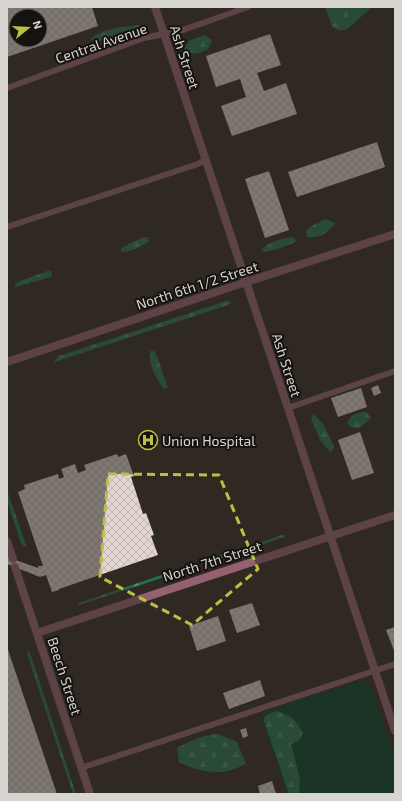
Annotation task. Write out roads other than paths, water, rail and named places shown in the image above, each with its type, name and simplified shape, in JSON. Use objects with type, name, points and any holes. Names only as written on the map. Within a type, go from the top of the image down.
[{"type":"street","name":"Ash Street","points":[[155,7],[395,731]]},
{"type":"street","name":"North 6th 1/2 Street","points":[[7,362],[395,234]]},
{"type":"street","name":"North 7th Street","points":[[37,633],[395,514]]},
{"type":"street","name":"Beech Street","points":[[7,542],[90,794]]},
{"type":"lane","name":"Central Avenue","points":[[7,88],[144,38],[183,30],[248,7]]},
{"type":"lane","points":[[7,227],[198,164],[206,159]]},
{"type":"lane","points":[[288,408],[395,371]]},
{"type":"lane","points":[[81,768],[395,664]]},
{"type":"place","name":"Union Hospital","points":[[148,440]]}]
